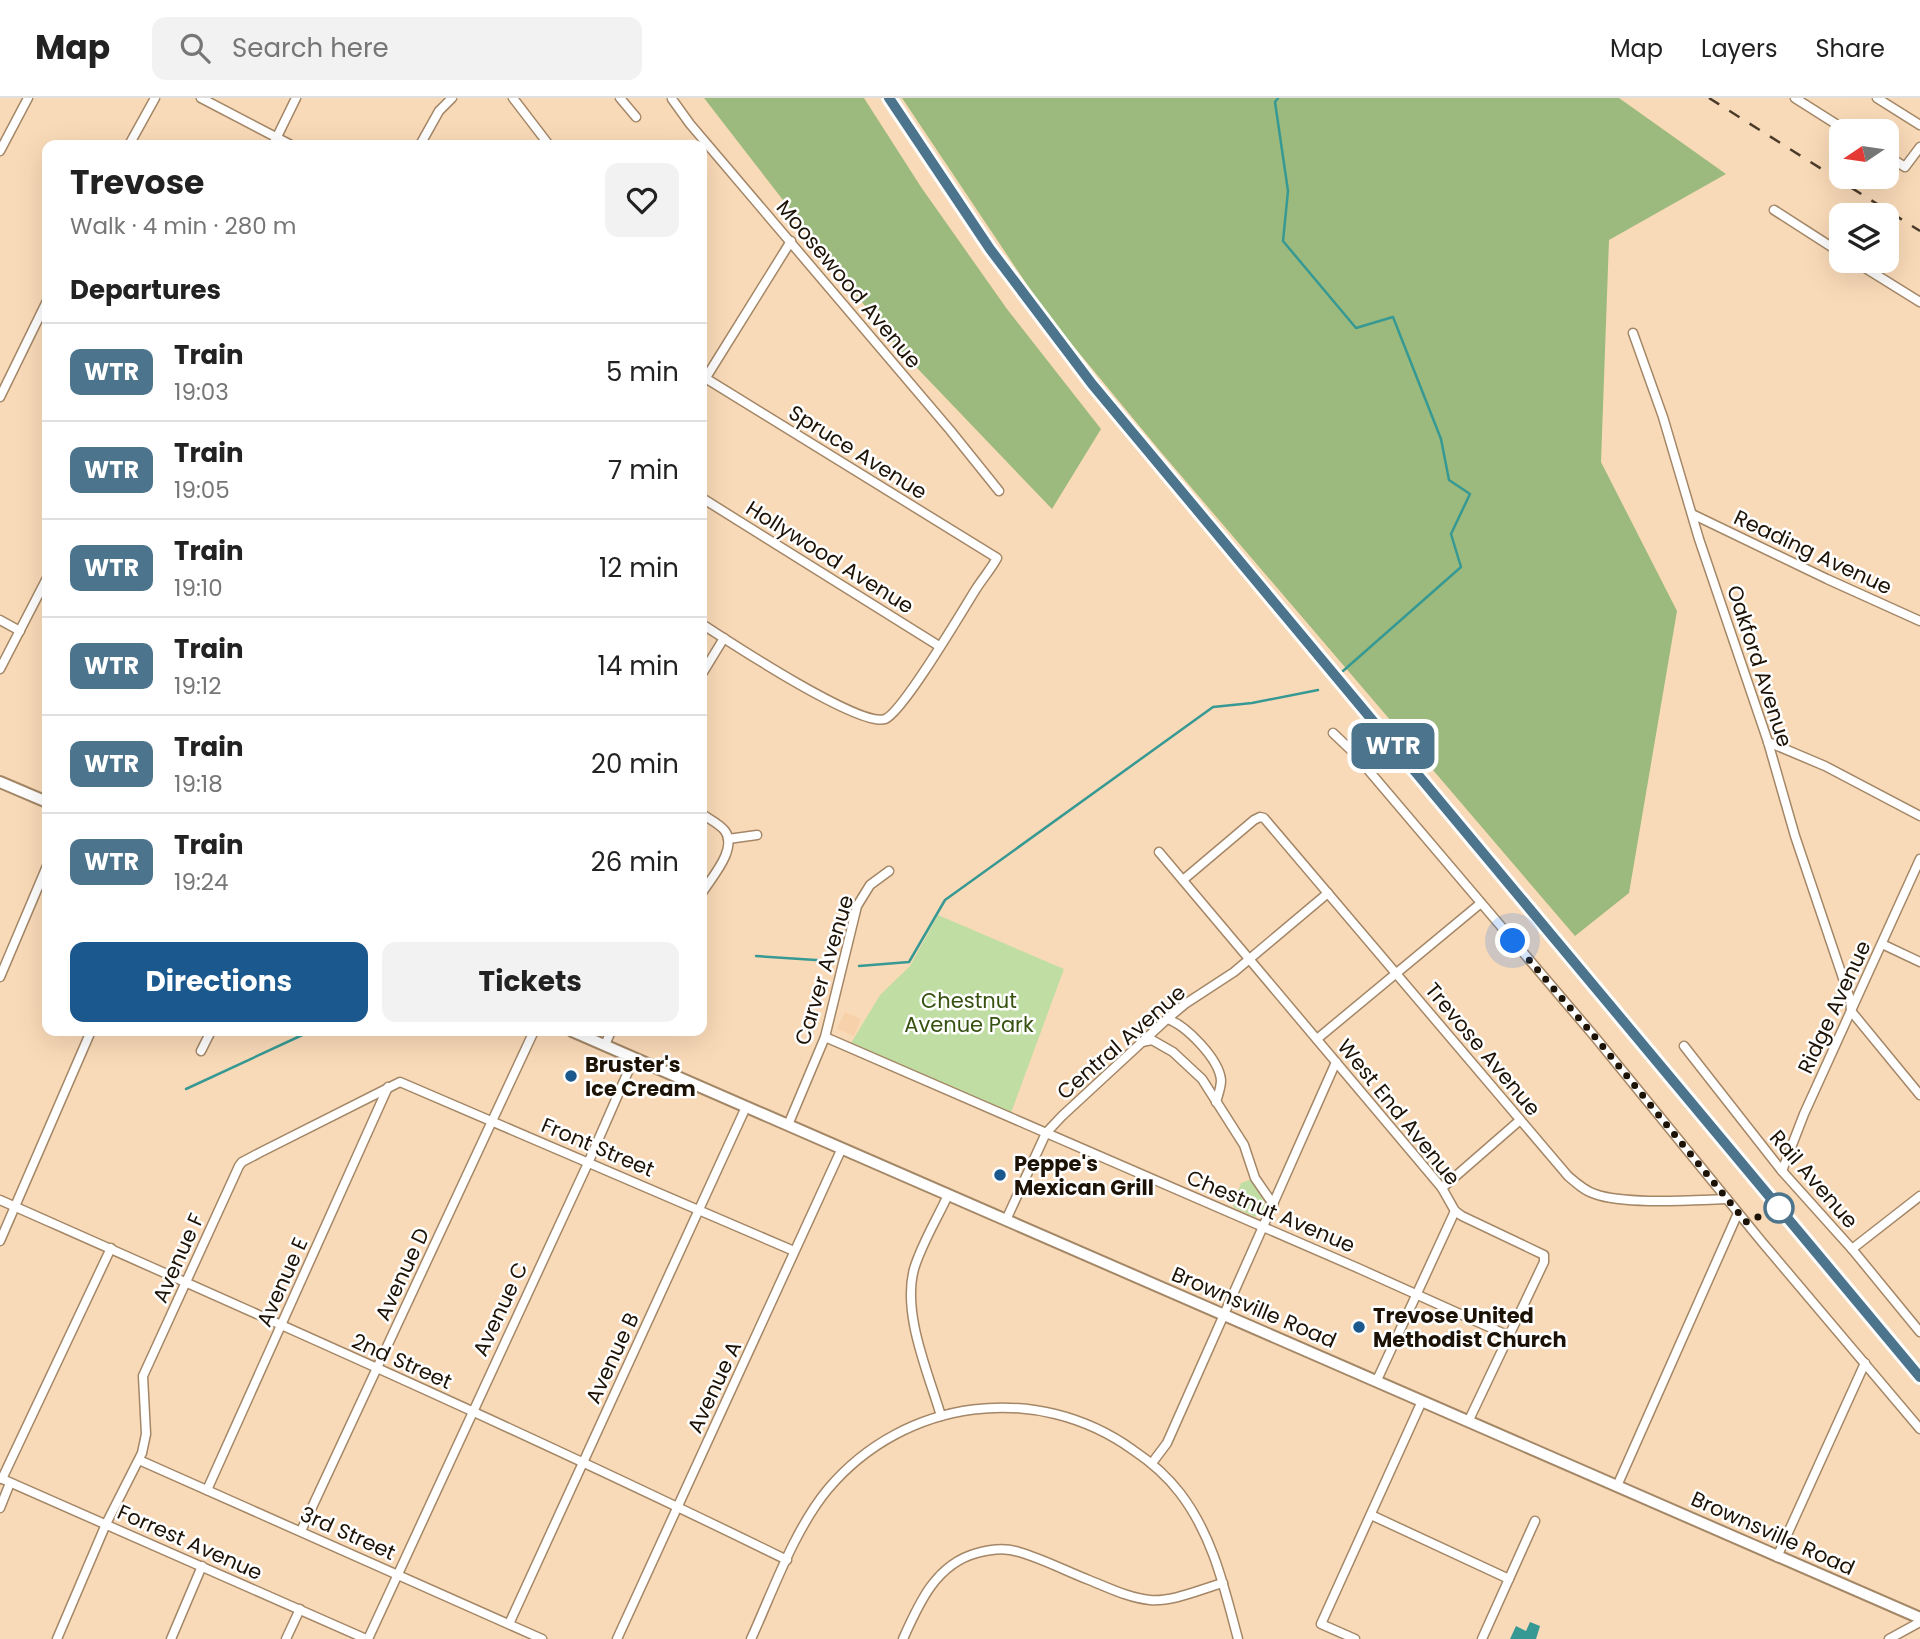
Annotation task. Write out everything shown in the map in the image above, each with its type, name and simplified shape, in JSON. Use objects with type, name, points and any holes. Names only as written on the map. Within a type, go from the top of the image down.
[{"type":"street","points":[[0,151],[27,98]]},
{"type":"street","points":[[132,140],[155,98]]},
{"type":"street","points":[[201,98],[273,140]]},
{"type":"street","points":[[275,140],[296,98]]},
{"type":"street","points":[[423,140],[439,111],[452,98]]},
{"type":"street","points":[[513,98],[546,140]]},
{"type":"street","points":[[621,98],[636,117]]},
{"type":"street","points":[[1795,98],[1829,120]]},
{"type":"street","points":[[1877,98],[1920,124]]},
{"type":"street","name":"Moosewood Avenue","points":[[672,99],[704,140]]},
{"type":"street","name":"Moosewood Avenue","points":[[707,144],[999,491]]},
{"type":"street","points":[[1899,163],[1905,167],[1920,147]]},
{"type":"street","points":[[1774,210],[1829,245]]},
{"type":"street","points":[[707,373],[791,242]]},
{"type":"street","points":[[1873,273],[1920,302]]},
{"type":"street","points":[[0,397],[42,311]]},
{"type":"street","name":"Oakford Avenue","points":[[1633,332],[1768,742],[1850,999],[1851,1011]]},
{"type":"street","name":"Spruce Avenue","points":[[707,381],[997,558],[940,646]]},
{"type":"street","name":"Hollywood Avenue","points":[[707,501],[940,646]]},
{"type":"street","name":"Reading Avenue","points":[[1692,514],[1920,621]]},
{"type":"street","points":[[0,669],[42,588]]},
{"type":"street","points":[[0,621],[20,631]]},
{"type":"street","points":[[707,627],[807,689],[871,719],[883,720],[894,713],[902,703],[940,646]]},
{"type":"street","points":[[707,666],[724,638]]},
{"type":"street","points":[[1333,733],[1353,752],[1595,1037],[1738,1213],[1920,1429]]},
{"type":"street","points":[[1768,742],[1825,766],[1920,816]]},
{"type":"street","points":[[0,782],[42,800]]},
{"type":"street","points":[[707,817],[723,828],[729,839],[727,850],[707,884]]},
{"type":"street","name":"Trevose Avenue","points":[[1183,880],[1254,820],[1264,818],[1567,1176],[1599,1196],[1648,1200],[1727,1199]]},
{"type":"street","points":[[729,839],[757,835]]},
{"type":"street","name":"West End Avenue","points":[[1159,852],[1442,1188],[1455,1211],[1544,1255],[1544,1262],[1509,1336]]},
{"type":"street","name":"Ridge Avenue","points":[[1782,1171],[1804,1114],[1920,859]]},
{"type":"street","name":"Carver Avenue","points":[[788,1125],[825,1037],[857,906],[870,884],[889,871]]},
{"type":"street","points":[[0,977],[42,878]]},
{"type":"street","name":"Central Avenue","points":[[1006,1220],[1046,1133],[1167,1019],[1250,960],[1328,893]]},
{"type":"street","points":[[1317,1039],[1481,903]]},
{"type":"street","points":[[1882,944],[1920,962]]},
{"type":"street","points":[[1851,1011],[1920,1095]]},
{"type":"street","points":[[1167,1019],[1179,1023],[1215,1064],[1221,1081],[1216,1102]]},
{"type":"street","points":[[0,1241],[89,1036]]},
{"type":"street","points":[[201,1051],[209,1036]]},
{"type":"street","name":"Avenue D","points":[[301,1531],[532,1036]]},
{"type":"street","name":"Brownsville Road","points":[[584,1036],[1469,1420],[1920,1620]]},
{"type":"street","points":[[605,1045],[609,1036]]},
{"type":"street","name":"Chestnut Avenue","points":[[825,1037],[1509,1336]]},
{"type":"street","points":[[1142,1042],[1152,1040],[1184,1060],[1202,1079],[1244,1145],[1255,1178],[1273,1204]]},
{"type":"street","name":"Rail Avenue","points":[[1684,1046],[1782,1171],[1852,1249],[1920,1332]]},
{"type":"street","name":"Avenue C","points":[[367,1639],[589,1161],[634,1058]]},
{"type":"street","points":[[1152,1464],[1167,1443],[1336,1062]]},
{"type":"street","name":"Front Street","points":[[388,1087],[396,1083],[407,1083],[491,1122],[589,1161],[794,1251]]},
{"type":"street","name":"Avenue F","points":[[57,1639],[106,1524],[139,1460],[146,1434],[143,1376],[242,1162],[388,1087]]},
{"type":"street","name":"Avenue E","points":[[207,1490],[388,1087]]},
{"type":"street","name":"Avenue B","points":[[509,1624],[746,1107]]},
{"type":"street","points":[[1442,1188],[1520,1121]]},
{"type":"street","name":"Avenue A","points":[[617,1639],[842,1148]]},
{"type":"street","points":[[941,1416],[915,1326],[910,1295],[918,1258],[948,1195]]},
{"type":"street","points":[[1852,1249],[1920,1196]]},
{"type":"street","name":"2nd Street","points":[[0,1200],[378,1368],[787,1560]]},
{"type":"street","points":[[1377,1380],[1455,1211]]},
{"type":"street","points":[[1617,1486],[1738,1213]]},
{"type":"street","points":[[0,1508],[4,1480],[111,1248]]},
{"type":"street","points":[[1469,1420],[1509,1336]]},
{"type":"street","points":[[1777,1557],[1865,1363]]},
{"type":"street","points":[[1355,1639],[1321,1624],[1422,1401]]},
{"type":"street","points":[[751,1639],[813,1510],[846,1470],[895,1434],[941,1416],[994,1406],[1051,1412],[1086,1422],[1105,1430],[1152,1464],[1178,1490],[1212,1546],[1238,1639]]},
{"type":"street","name":"3rd Street","points":[[139,1460],[542,1639]]},
{"type":"street","name":"Forrest Avenue","points":[[4,1480],[367,1639]]},
{"type":"street","points":[[1371,1515],[1509,1579]]},
{"type":"street","points":[[1482,1639],[1535,1521]]},
{"type":"street","points":[[903,1639],[922,1599],[940,1576],[962,1559],[986,1550],[998,1548],[1018,1551],[1119,1592],[1148,1600],[1164,1600],[1223,1583]]},
{"type":"street","points":[[171,1639],[202,1566]]},
{"type":"street","points":[[286,1639],[300,1609]]},
{"type":"street","points":[[1889,1639],[1920,1620]]},
{"type":"shaded area","points":[[845,1012],[861,1019],[854,1036],[837,1029]]},
{"type":"green space","points":[[704,98],[864,98],[921,187],[1007,309],[1101,429],[1052,509],[896,346]]},
{"type":"green space","points":[[902,98],[1619,98],[1726,174],[1609,240],[1601,462],[1677,611],[1629,893],[1575,936],[1160,451],[1046,313]]},
{"type":"green space","name":"Chestnut Avenue Park","points":[[938,915],[1064,969],[1011,1113],[851,1043],[880,995],[910,966]]},
{"type":"green space","points":[[1252,1179],[1265,1203],[1263,1211],[1255,1217],[1233,1207],[1241,1183]]},
{"type":"water","points":[[1530,1622],[1540,1626],[1536,1639],[1510,1639],[1516,1626],[1526,1631]]},
{"type":"waterway","points":[[1278,98],[1275,102],[1288,191],[1283,241],[1356,328],[1393,317],[1441,439],[1449,480],[1470,494],[1451,534],[1461,567],[1343,671]]},
{"type":"waterway","points":[[859,966],[909,962],[945,900],[1213,707],[1252,703],[1318,690]]},
{"type":"waterway","points":[[756,956],[831,961]]},
{"type":"waterway","points":[[186,1089],[300,1036]]},
{"type":"railway","points":[[883,98],[982,245],[1087,387],[1920,1384]]},
{"type":"railway","points":[[1709,98],[1920,231]]},
{"type":"train","name":"WTR","points":[[889,98],[990,249],[1092,384],[1920,1377]]},
{"type":"place","name":"Bruster's Ice Cream","points":[[571,1076]]},
{"type":"place","name":"Peppe's Mexican Grill","points":[[1000,1175]]},
{"type":"place","name":"Trevose United Methodist Church","points":[[1359,1327]]},
{"type":"route","points":[[1513,941],[1746,1222],[1779,1208]]}]
